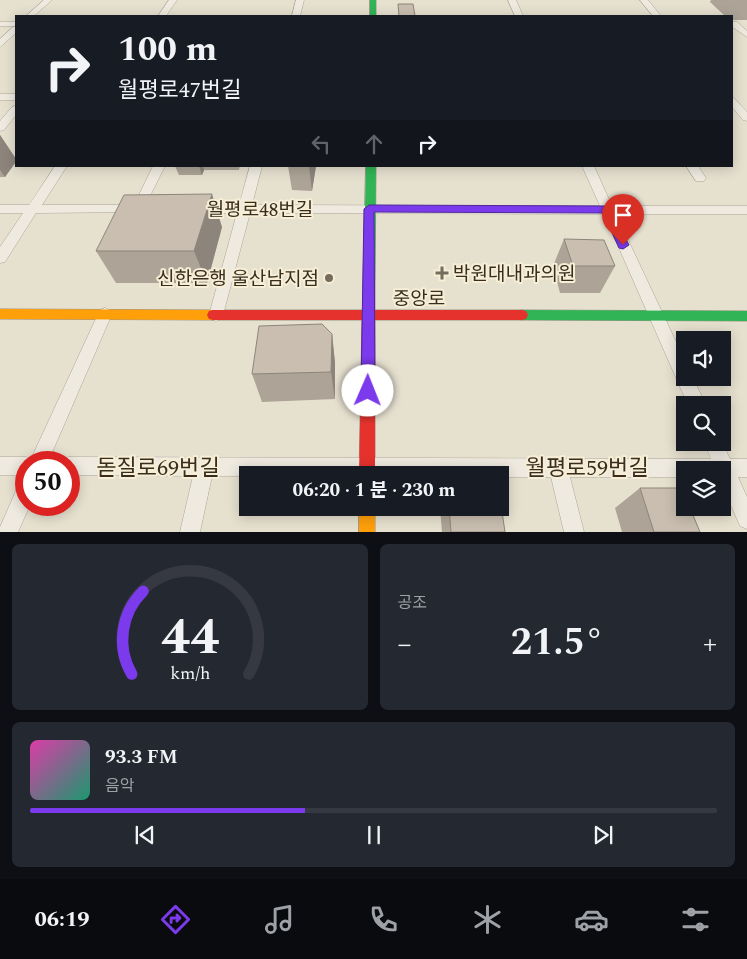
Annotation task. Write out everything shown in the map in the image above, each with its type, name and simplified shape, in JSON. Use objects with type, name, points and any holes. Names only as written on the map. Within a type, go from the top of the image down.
[{"type":"main road","points":[[373,15],[374,0]]},
{"type":"main road","points":[[367,466],[371,167]]},
{"type":"main road","name":"중앙로","points":[[0,314],[747,316]]},
{"type":"main road","points":[[367,516],[367,532]]},
{"type":"street","points":[[31,15],[48,0]]},
{"type":"street","points":[[163,15],[173,0]]},
{"type":"street","points":[[296,15],[300,0]]},
{"type":"street","points":[[512,0],[519,15]]},
{"type":"street","points":[[644,0],[656,15]]},
{"type":"street","points":[[733,24],[747,23]]},
{"type":"street","points":[[0,24],[15,24]]},
{"type":"street","points":[[733,25],[747,35]]},
{"type":"street","points":[[0,44],[15,30]]},
{"type":"street","points":[[0,97],[15,97]]},
{"type":"street","points":[[733,99],[747,98]]},
{"type":"street","points":[[733,101],[747,118]]},
{"type":"street","points":[[0,128],[15,110]]},
{"type":"street","points":[[0,258],[61,167]]},
{"type":"street","points":[[0,209],[143,209],[158,167]]},
{"type":"street","points":[[216,315],[256,167]]},
{"type":"street","points":[[588,167],[606,210],[693,396]]},
{"type":"street","points":[[693,167],[700,178]]},
{"type":"street","name":"월평로48번길","points":[[186,209],[747,210]]},
{"type":"street","points":[[44,451],[105,314]]},
{"type":"street","points":[[0,466],[15,466]]},
{"type":"street","name":"돋질로69번길","points":[[80,466],[239,468]]},
{"type":"street","points":[[558,466],[574,532]]},
{"type":"street","points":[[190,532],[204,467]]},
{"type":"street","name":"월평로59번길","points":[[509,467],[676,467]]},
{"type":"street","name":"월평로59번길","points":[[731,468],[747,468]]},
{"type":"street","points":[[731,484],[747,519]]},
{"type":"street","points":[[8,532],[15,516]]},
{"type":"building","points":[[398,4],[413,4],[415,15],[399,15]]},
{"type":"building","points":[[212,194],[194,251],[96,251],[124,195]]},
{"type":"building","points":[[564,239],[604,240],[615,266],[573,266]]},
{"type":"building","points":[[322,324],[332,334],[331,372],[252,374],[259,326]]},
{"type":"building","points":[[640,488],[676,488],[676,516],[693,516],[700,532],[654,532]]},
{"type":"building","points":[[450,516],[503,516],[505,532],[451,532]]},
{"type":"traffic: fast","points":[[373,0],[373,15]]},
{"type":"traffic: fast","points":[[369,288],[371,167]]},
{"type":"traffic: fast","points":[[522,315],[747,316]]},
{"type":"traffic: slow","points":[[0,314],[213,315]]},
{"type":"traffic: slow","points":[[367,516],[367,532]]},
{"type":"traffic: jam","points":[[367,466],[369,288]]},
{"type":"traffic: jam","points":[[213,315],[522,315]]},
{"type":"place","name":"박원대내과의원","points":[[442,273]]},
{"type":"place","name":"신한은행 울산남지점","points":[[329,278]]},
{"type":"route","points":[[368,391],[369,209],[606,210],[623,245]]}]
